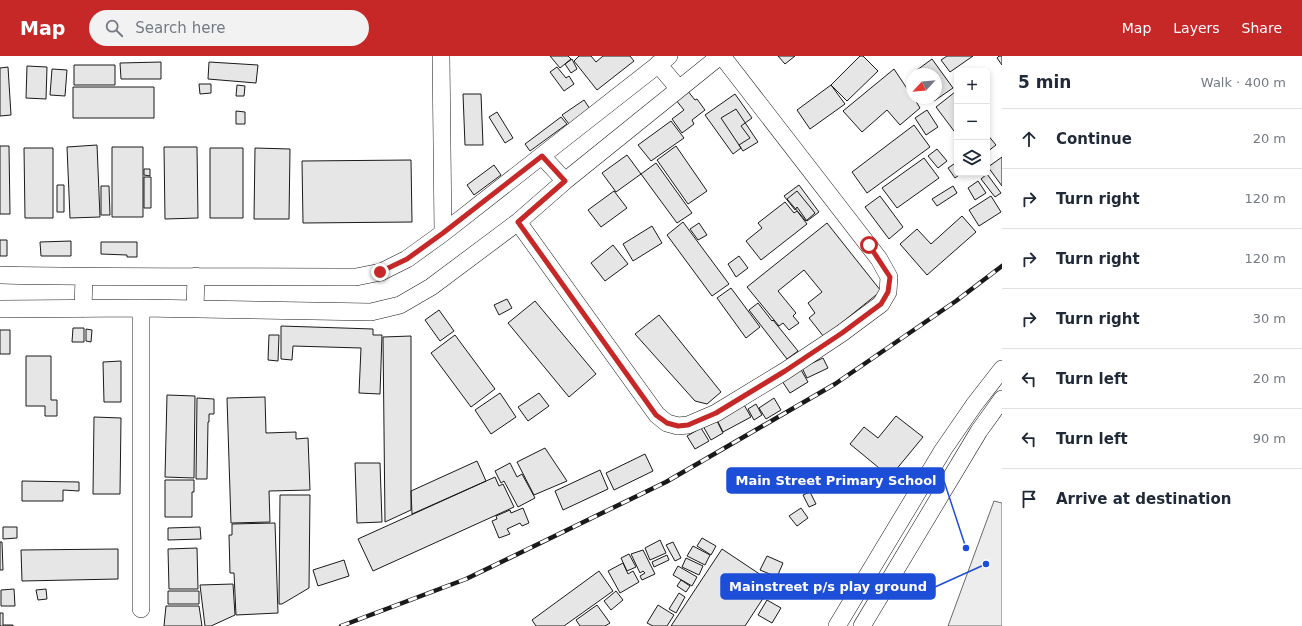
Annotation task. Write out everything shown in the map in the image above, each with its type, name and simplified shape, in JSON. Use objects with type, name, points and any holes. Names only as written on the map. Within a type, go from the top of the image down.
[{"type":"street","points":[[440,56],[443,233]]},
{"type":"street","points":[[0,309],[141,308],[371,312],[400,305],[430,287],[518,222],[565,181],[721,56],[879,259],[890,277],[888,292],[881,304],[842,333],[773,379],[716,413],[688,425],[678,426],[667,423],[656,415],[518,222]]},
{"type":"street","points":[[0,275],[84,277],[356,277],[380,272],[407,259],[443,233],[663,60],[679,89]]},
{"type":"street","points":[[542,156],[565,181]]},
{"type":"street","points":[[195,309],[196,276]]},
{"type":"street","points":[[83,309],[84,277]]},
{"type":"street","points":[[140,609],[141,308]]},
{"type":"street","points":[[837,626],[943,450],[974,405],[1002,369]]},
{"type":"street","points":[[862,626],[979,432],[1002,399]]},
{"type":"shaded area","points":[[994,501],[1002,503],[1002,626],[948,626]]},
{"type":"building","points":[[550,56],[568,56],[571,59],[560,68]]},
{"type":"building","points":[[579,56],[591,56],[596,62],[603,56],[630,56],[634,61],[597,90],[574,61]]},
{"type":"building","points":[[778,56],[795,56],[785,64]]},
{"type":"building","points":[[860,56],[863,56],[878,71],[847,101],[831,85]]},
{"type":"building","points":[[947,56],[973,56],[950,72],[941,60]]},
{"type":"building","points":[[1002,56],[1002,65],[997,58]]},
{"type":"building","points":[[572,59],[577,69],[571,73],[565,64]]},
{"type":"building","points":[[932,59],[939,68],[920,68]]},
{"type":"building","points":[[161,62],[161,79],[121,79],[120,63]]},
{"type":"building","points":[[209,62],[258,65],[256,83],[208,79]]},
{"type":"building","points":[[74,65],[115,65],[115,85],[74,85]]},
{"type":"building","points":[[27,66],[47,67],[46,99],[26,98]]},
{"type":"building","points":[[8,67],[11,115],[0,116],[0,68]]},
{"type":"building","points":[[557,67],[566,78],[569,76],[574,84],[564,91],[550,72]]},
{"type":"building","points":[[52,69],[67,70],[65,96],[50,95]]},
{"type":"building","points":[[894,69],[906,87],[906,104],[918,104],[920,108],[900,125],[887,110],[862,132],[843,111]]},
{"type":"building","points":[[942,73],[953,88],[942,96]]},
{"type":"building","points":[[199,84],[211,84],[211,93],[200,94]]},
{"type":"building","points":[[237,85],[245,86],[244,96],[236,96]]},
{"type":"building","points":[[831,85],[845,104],[810,129],[797,110]]},
{"type":"building","points":[[73,87],[154,87],[154,118],[73,118]]},
{"type":"building","points":[[687,90],[695,100],[697,99],[705,110],[692,120],[694,124],[682,133],[672,119],[684,110],[675,99]]},
{"type":"building","points":[[954,93],[954,131],[936,107],[942,104],[942,102]]},
{"type":"building","points":[[463,94],[481,94],[483,145],[465,145]]},
{"type":"building","points":[[735,94],[752,118],[741,126],[750,138],[739,145],[741,148],[733,154],[705,115]]},
{"type":"building","points":[[584,100],[590,109],[569,124],[562,115]]},
{"type":"building","points":[[736,109],[758,142],[743,151],[721,118]]},
{"type":"building","points":[[927,110],[938,127],[926,135],[915,118]]},
{"type":"building","points":[[236,111],[245,112],[245,124],[236,124]]},
{"type":"building","points":[[497,112],[513,138],[505,143],[489,117]]},
{"type":"building","points":[[561,117],[567,124],[530,151],[525,144]]},
{"type":"building","points":[[671,121],[684,138],[651,161],[638,145]]},
{"type":"building","points":[[914,125],[930,147],[867,193],[852,172]]},
{"type":"building","points":[[990,138],[996,145],[990,150]]},
{"type":"building","points":[[97,145],[100,217],[70,218],[67,147]]},
{"type":"building","points":[[0,146],[9,146],[10,214],[0,214]]},
{"type":"building","points":[[676,146],[707,191],[688,204],[657,160]]},
{"type":"building","points":[[112,147],[143,147],[143,217],[112,217]]},
{"type":"building","points":[[164,147],[197,147],[198,218],[165,219]]},
{"type":"building","points":[[24,148],[53,148],[53,218],[25,218]]},
{"type":"building","points":[[210,148],[243,148],[243,218],[210,218]]},
{"type":"building","points":[[255,148],[290,149],[289,219],[254,219]]},
{"type":"building","points":[[937,149],[947,161],[938,168],[928,156]]},
{"type":"building","points":[[627,155],[641,174],[616,192],[602,173]]},
{"type":"building","points":[[1002,157],[1002,186],[990,170],[990,166]]},
{"type":"building","points":[[924,158],[939,178],[897,208],[882,188]]},
{"type":"building","points":[[411,160],[412,222],[303,223],[302,161]]},
{"type":"building","points":[[656,163],[692,213],[677,223],[641,174]]},
{"type":"building","points":[[954,164],[954,176],[958,176],[955,178],[948,168]]},
{"type":"building","points":[[494,165],[501,175],[474,195],[467,185]]},
{"type":"building","points":[[144,169],[150,169],[150,176],[144,175]]},
{"type":"building","points":[[985,176],[988,176],[1001,193],[995,197],[981,179]]},
{"type":"building","points":[[144,177],[151,177],[151,208],[144,208]]},
{"type":"building","points":[[978,181],[986,193],[975,200],[968,188]]},
{"type":"building","points":[[57,185],[64,185],[64,212],[57,212]]},
{"type":"building","points":[[799,185],[819,212],[807,221],[797,207],[795,210],[784,196]]},
{"type":"building","points":[[101,186],[109,186],[110,215],[101,215]]},
{"type":"building","points":[[953,186],[957,193],[937,206],[932,199]]},
{"type":"building","points":[[614,191],[627,208],[601,227],[588,210]]},
{"type":"building","points":[[797,191],[815,213],[806,221],[787,199]]},
{"type":"building","points":[[880,196],[903,227],[889,239],[865,207]]},
{"type":"building","points":[[991,196],[1001,212],[979,226],[969,210]]},
{"type":"building","points":[[785,202],[794,213],[797,211],[807,224],[761,260],[746,241],[762,228],[758,223]]},
{"type":"building","points":[[962,216],[976,232],[927,275],[900,244],[917,229],[931,244]]},
{"type":"building","points":[[683,222],[729,284],[712,296],[667,235]]},
{"type":"building","points":[[699,223],[707,235],[698,240],[690,229]]},
{"type":"building","points":[[827,223],[881,291],[824,337],[809,318],[815,313],[808,303],[822,292],[804,270],[778,291],[796,313],[793,316],[799,323],[789,330],[783,323],[779,326],[747,287]]},
{"type":"building","points":[[652,226],[662,243],[633,261],[623,244]]},
{"type":"building","points":[[0,240],[7,240],[7,256],[0,256]]},
{"type":"building","points":[[71,241],[71,256],[41,256],[40,242]]},
{"type":"building","points":[[101,242],[137,242],[137,257],[101,254]]},
{"type":"building","points":[[613,245],[628,264],[605,281],[591,263]]},
{"type":"building","points":[[739,256],[748,268],[736,277],[728,264]]},
{"type":"building","points":[[731,288],[760,327],[746,338],[717,298]]},
{"type":"building","points":[[507,299],[512,308],[499,315],[494,305]]},
{"type":"building","points":[[535,301],[596,374],[569,397],[508,323]]},
{"type":"building","points":[[758,303],[798,351],[787,359],[749,310]]},
{"type":"building","points":[[439,310],[454,331],[440,341],[425,320]]},
{"type":"building","points":[[659,315],[721,392],[707,404],[695,401],[635,334]]},
{"type":"building","points":[[281,326],[373,329],[373,335],[382,335],[380,394],[359,393],[361,348],[293,346],[292,360],[281,359]]},
{"type":"building","points":[[73,328],[84,328],[84,342],[72,342]]},
{"type":"building","points":[[86,329],[92,330],[91,342],[86,341]]},
{"type":"building","points":[[0,330],[10,330],[10,354],[0,354]]},
{"type":"building","points":[[269,335],[279,335],[278,361],[268,360]]},
{"type":"building","points":[[455,335],[495,389],[471,407],[431,353]]},
{"type":"building","points":[[411,336],[411,510],[385,522],[383,337]]},
{"type":"building","points":[[26,356],[51,356],[51,400],[57,400],[57,416],[45,416],[45,406],[26,406]]},
{"type":"building","points":[[823,358],[828,368],[807,378],[802,368]]},
{"type":"building","points":[[121,361],[121,402],[104,402],[103,362]]},
{"type":"building","points":[[800,368],[808,382],[790,393],[782,381]]},
{"type":"building","points":[[500,393],[516,417],[491,434],[475,410]]},
{"type":"building","points":[[539,393],[549,406],[528,421],[518,407]]},
{"type":"building","points":[[167,395],[195,396],[194,478],[165,477]]},
{"type":"building","points":[[265,397],[266,433],[296,432],[296,439],[308,438],[310,490],[269,491],[270,522],[231,523],[227,398]]},
{"type":"building","points":[[197,398],[214,399],[214,414],[209,414],[208,422],[207,479],[196,479]]},
{"type":"building","points":[[774,398],[781,410],[766,419],[759,408]]},
{"type":"building","points":[[743,403],[751,417],[723,432],[716,418]]},
{"type":"building","points":[[756,404],[762,415],[754,420],[748,409]]},
{"type":"building","points":[[896,416],[923,437],[890,477],[850,444],[864,427],[878,438]]},
{"type":"building","points":[[94,417],[121,418],[120,494],[93,494]]},
{"type":"building","points":[[716,419],[723,433],[711,440],[703,426]]},
{"type":"building","points":[[701,428],[709,441],[695,449],[687,436]]},
{"type":"building","points":[[545,448],[567,481],[534,495],[517,462]]},
{"type":"building","points":[[645,454],[653,471],[614,490],[606,473]]},
{"type":"building","points":[[477,461],[486,481],[412,514],[411,491]]},
{"type":"building","points":[[355,463],[380,463],[382,522],[357,523]]},
{"type":"building","points":[[510,463],[517,477],[522,474],[535,498],[518,507],[504,481],[501,483],[495,471]]},
{"type":"building","points":[[600,470],[608,489],[563,510],[555,491]]},
{"type":"building","points":[[495,477],[499,486],[503,484],[514,507],[373,571],[358,539]]},
{"type":"building","points":[[165,480],[194,480],[194,492],[192,492],[192,517],[165,517]]},
{"type":"building","points":[[22,481],[79,482],[79,491],[63,490],[63,501],[22,501]]},
{"type":"building","points":[[810,492],[816,504],[809,507],[803,495]]},
{"type":"building","points":[[280,495],[310,495],[309,588],[282,604],[279,604]]},
{"type":"building","points":[[523,508],[529,523],[522,526],[520,523],[507,529],[510,534],[499,538],[492,521],[497,519],[496,516],[510,510],[511,513]]},
{"type":"building","points":[[801,508],[808,518],[797,526],[789,516]]},
{"type":"building","points":[[275,523],[278,613],[236,615],[234,573],[230,573],[229,535],[232,535],[232,524]]},
{"type":"building","points":[[3,527],[17,527],[17,538],[3,539]]},
{"type":"building","points":[[200,527],[201,539],[168,540],[168,528]]},
{"type":"building","points":[[702,538],[716,546],[711,555],[697,546]]},
{"type":"building","points":[[660,540],[666,553],[650,560],[645,548]]},
{"type":"building","points":[[0,542],[2,542],[3,570],[0,570]]},
{"type":"building","points":[[673,542],[681,558],[675,561],[666,545]]},
{"type":"building","points":[[693,546],[710,555],[705,565],[687,556]]},
{"type":"building","points":[[197,548],[198,589],[169,589],[168,549]]},
{"type":"building","points":[[118,549],[118,579],[22,581],[21,550]]},
{"type":"building","points":[[722,549],[773,583],[745,626],[671,626]]},
{"type":"building","points":[[643,550],[655,574],[642,580],[640,576],[645,573],[643,571],[640,573],[631,554]]},
{"type":"building","points":[[629,554],[636,567],[627,571],[621,558]]},
{"type":"building","points":[[667,555],[669,560],[654,567],[652,562]]},
{"type":"building","points":[[767,556],[783,563],[777,577],[760,570]]},
{"type":"building","points":[[686,558],[703,566],[699,575],[682,567]]},
{"type":"building","points":[[344,560],[349,576],[318,586],[313,570]]},
{"type":"building","points":[[623,563],[628,574],[633,571],[639,582],[620,593],[608,571]]},
{"type":"building","points":[[678,566],[697,577],[692,586],[673,575]]},
{"type":"building","points":[[599,571],[613,591],[564,626],[536,626],[532,620]]},
{"type":"building","points":[[681,580],[690,586],[686,592],[677,586]]},
{"type":"building","points":[[233,584],[235,615],[211,626],[205,626],[200,585]]},
{"type":"building","points":[[14,589],[15,606],[1,606],[1,590]]},
{"type":"building","points":[[46,589],[47,599],[38,600],[36,590]]},
{"type":"building","points":[[168,591],[199,591],[199,604],[168,604]]},
{"type":"building","points":[[616,591],[623,600],[611,610],[604,601]]},
{"type":"building","points":[[679,593],[685,597],[676,613],[669,609]]},
{"type":"building","points":[[767,600],[781,608],[772,623],[758,615]]},
{"type":"building","points":[[597,605],[610,623],[605,626],[580,626],[576,620]]},
{"type":"building","points":[[658,605],[674,615],[667,626],[653,626],[647,623]]},
{"type":"building","points":[[166,606],[199,606],[202,626],[164,626]]},
{"type":"building","points":[[0,613],[3,613],[3,625],[13,626],[0,626]]},
{"type":"railway","points":[[341,626],[466,579],[666,482],[835,384],[956,301],[1002,266]]},
{"type":"place","name":"Main Street Primary School","points":[[966,548]]},
{"type":"place","name":"Mainstreet p/s play ground","points":[[986,564]]},
{"type":"route","points":[[380,272],[407,259],[542,156],[565,181],[518,222],[656,415],[667,423],[678,426],[688,425],[716,413],[785,371],[842,333],[881,304],[888,292],[890,277],[869,245]]}]
